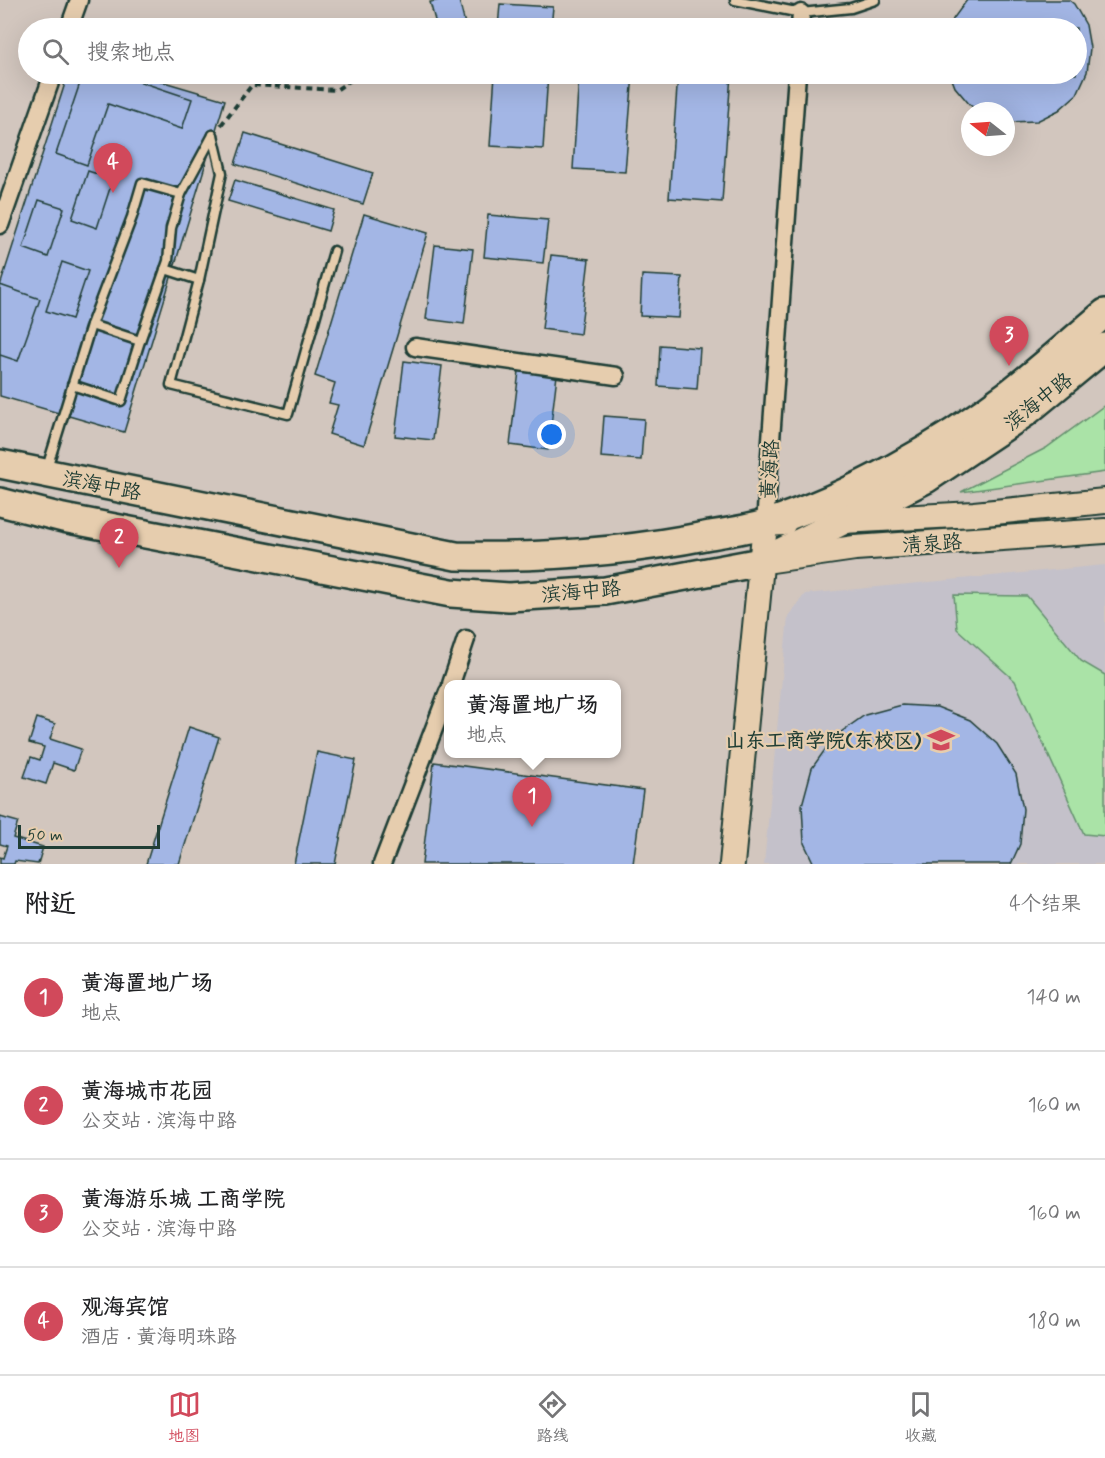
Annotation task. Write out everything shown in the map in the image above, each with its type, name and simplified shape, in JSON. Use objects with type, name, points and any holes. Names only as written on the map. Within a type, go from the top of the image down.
[{"type":"main road","name":"滨海中路","points":[[0,464],[456,556],[509,557],[597,551],[675,542],[765,524],[834,498],[913,456],[1010,392],[1105,313]]},
{"type":"main road","name":"滨海中路","points":[[0,502],[63,518],[452,593],[509,597],[605,591],[761,562],[846,521],[926,479],[1025,413],[1105,347]]},
{"type":"main road","name":"清泉路","points":[[765,524],[974,514],[1105,501]]},
{"type":"main road","name":"黄海路","points":[[732,864],[765,524]]},
{"type":"main road","name":"清泉路","points":[[761,562],[855,548],[1105,531]]},
{"type":"street","points":[[73,18],[79,0]]},
{"type":"street","points":[[0,225],[49,84]]},
{"type":"street","name":"黄海路","points":[[765,524],[796,84]]},
{"type":"street","points":[[416,347],[616,376]]},
{"type":"street","points":[[452,680],[466,639]]},
{"type":"street","points":[[382,864],[444,702]]},
{"type":"lane","points":[[735,0],[792,18]]},
{"type":"lane","points":[[813,18],[875,0]]},
{"type":"lane","points":[[72,386],[121,401],[165,269],[171,228],[181,194],[213,135]]},
{"type":"lane","points":[[213,135],[222,173],[199,280],[171,384],[288,414],[334,251]]},
{"type":"lane","points":[[45,474],[92,325],[132,217],[142,183],[181,194]]},
{"type":"lane","points":[[165,269],[199,280]]},
{"type":"lane","points":[[92,325],[140,341]]},
{"type":"path","points":[[213,135],[252,85],[336,90],[345,84]]},
{"type":"shaded area","name":"山东工商学院(东校区)","points":[[1105,565],[1105,864],[764,864],[788,616],[805,594]]},
{"type":"green space","points":[[1105,405],[1105,472],[961,492],[1046,448]]},
{"type":"green space","points":[[954,595],[1027,596],[1081,661],[1105,675],[1105,836],[1084,834],[1015,681],[957,629]]},
{"type":"building","points":[[459,0],[464,18],[434,18],[430,2]]},
{"type":"building","points":[[967,0],[1069,0],[1082,18],[954,18]]},
{"type":"building","points":[[500,4],[553,7],[552,18],[499,18]]},
{"type":"building","points":[[1087,31],[1090,48],[1087,72]]},
{"type":"building","points":[[65,84],[171,84],[225,100],[124,432],[0,396],[0,286]]},
{"type":"building","points":[[80,84],[147,84],[192,99],[182,129],[108,104],[87,165],[56,154]]},
{"type":"building","points":[[494,84],[547,84],[543,149],[490,146]]},
{"type":"building","points":[[578,84],[632,84],[625,172],[573,169]]},
{"type":"building","points":[[677,84],[730,84],[722,202],[669,198]]},
{"type":"building","points":[[954,84],[1082,84],[1077,94],[1059,110],[1037,121],[1015,122],[1015,102],[968,102]]},
{"type":"building","points":[[245,133],[373,173],[363,204],[235,164]]},
{"type":"building","points":[[88,171],[113,179],[97,228],[72,219]]},
{"type":"building","points":[[235,180],[334,210],[328,231],[228,201]]},
{"type":"building","points":[[39,200],[64,208],[48,257],[23,248]]},
{"type":"building","points":[[364,214],[428,233],[364,445],[329,434],[338,405],[329,403],[335,383],[315,376]]},
{"type":"building","points":[[488,215],[548,220],[543,263],[484,257]]},
{"type":"building","points":[[435,245],[473,249],[464,324],[426,319]]},
{"type":"building","points":[[551,255],[589,259],[580,334],[542,329]]},
{"type":"building","points":[[62,262],[88,271],[72,319],[46,311]]},
{"type":"building","points":[[642,275],[682,277],[679,318],[640,316]]},
{"type":"building","points":[[0,285],[40,299],[18,361],[0,355]]},
{"type":"building","points":[[660,345],[700,348],[697,389],[658,386]]},
{"type":"building","points":[[404,361],[442,366],[433,440],[395,436]]},
{"type":"building","points":[[519,371],[557,375],[548,450],[510,445]]},
{"type":"building","points":[[604,416],[644,419],[641,460],[601,457]]},
{"type":"building","points":[[902,705],[937,707],[970,720],[997,744],[1016,774],[1023,809],[1020,844],[1011,864],[814,864],[804,843],[802,805],[812,768],[834,737],[865,715]]},
{"type":"building","points":[[37,718],[55,724],[50,739],[81,749],[74,770],[53,763],[46,784],[24,777],[31,757],[40,760],[44,747],[29,743]]},
{"type":"building","points":[[189,727],[219,737],[179,864],[146,864]]},
{"type":"building","points":[[317,752],[356,760],[335,864],[294,864]]},
{"type":"building","points":[[434,762],[643,790],[633,864],[422,864]]},
{"type":"building","points":[[0,817],[18,822],[13,838],[43,847],[38,864],[15,861],[14,864],[0,864],[0,857],[3,858],[7,846],[0,844]]},
{"type":"place","name":"观海宾馆","points":[[113,193]]},
{"type":"place","name":"黄海游乐城 工商学院","points":[[1009,366]]},
{"type":"place","name":"黄海城市花园","points":[[119,568]]},
{"type":"place","name":"山东工商学院(东校区)","points":[[941,740]]},
{"type":"place","name":"黄海置地广场","points":[[532,827]]}]
